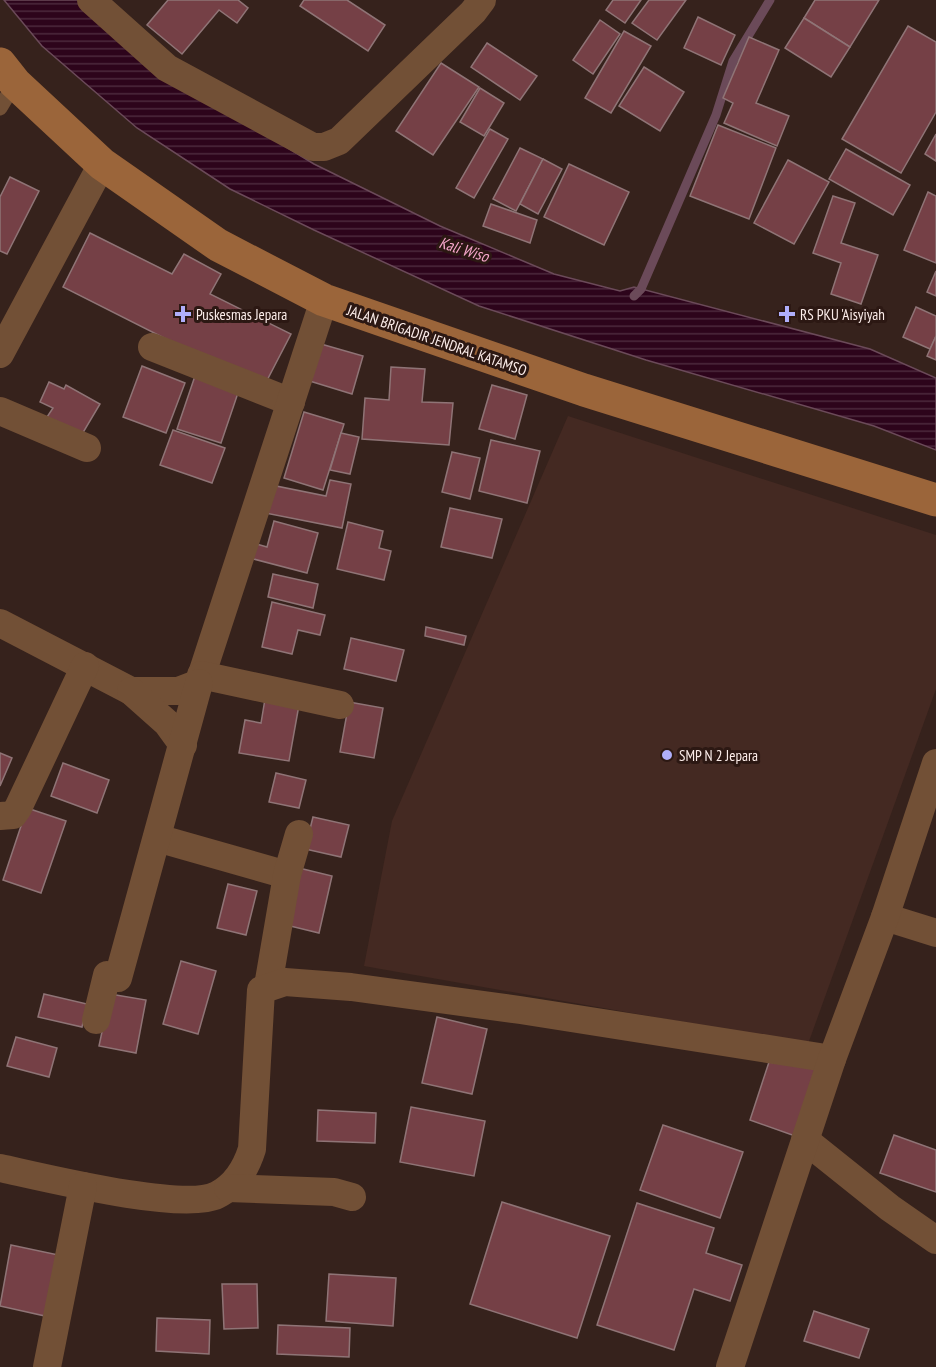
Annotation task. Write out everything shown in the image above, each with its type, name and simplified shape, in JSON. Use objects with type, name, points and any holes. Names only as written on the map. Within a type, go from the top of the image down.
[{"type":"street","points":[[91,0],[167,68],[313,147],[324,147],[339,141],[473,12],[482,0]]},
{"type":"street","name":"JALAN BRIGADIR JENDRAL KATAMSO","points":[[5,85],[102,164],[218,245],[324,300],[584,390],[936,500]]},
{"type":"street","points":[[0,354],[102,164]]},
{"type":"street","points":[[96,1020],[107,975],[118,978],[200,679],[324,300]]},
{"type":"street","points":[[152,347],[291,402]]},
{"type":"street","points":[[0,411],[87,448]]},
{"type":"street","points":[[0,623],[131,691],[167,723],[183,745]]},
{"type":"street","points":[[0,816],[13,815],[18,808],[85,666]]},
{"type":"street","points":[[131,691],[178,691],[200,679],[340,705]]},
{"type":"street","points":[[730,1367],[832,1059],[885,917],[936,763]]},
{"type":"street","points":[[268,986],[287,875],[299,834]]},
{"type":"street","points":[[157,838],[287,875]]},
{"type":"street","points":[[885,917],[936,933]]},
{"type":"street","points":[[0,1168],[83,1186],[199,1200],[216,1196],[228,1188],[248,1162],[252,1149],[260,998],[261,990],[268,986],[304,982],[351,987],[520,1010],[832,1059]]},
{"type":"street","points":[[805,1140],[890,1208],[936,1240]]},
{"type":"street","points":[[47,1367],[83,1186]]},
{"type":"street","points":[[228,1188],[334,1192],[352,1197]]},
{"type":"shaded area","name":"SMP N 2 Jepara","points":[[568,416],[936,535],[936,689],[808,1044],[364,966],[392,821]]},
{"type":"water","name":"Kali Wiso","points":[[4,0],[78,0],[224,109],[314,164],[440,226],[554,274],[620,291],[634,287],[870,349],[936,378],[936,450],[874,426],[646,360],[479,306],[314,230],[230,189],[137,128],[42,46]]},
{"type":"building","points":[[168,0],[238,0],[248,8],[237,23],[219,10],[182,54],[147,25]]},
{"type":"building","points":[[304,0],[347,0],[385,25],[368,51],[300,6]]},
{"type":"building","points":[[613,0],[641,0],[625,23],[606,10]]},
{"type":"building","points":[[649,0],[686,0],[657,40],[632,23]]},
{"type":"building","points":[[815,0],[879,0],[850,47],[804,18]]},
{"type":"building","points":[[698,17],[735,35],[721,65],[684,48]]},
{"type":"building","points":[[804,18],[850,47],[831,77],[785,48]]},
{"type":"building","points":[[600,20],[620,34],[593,74],[573,60]]},
{"type":"building","points":[[908,26],[936,42],[936,112],[901,173],[842,139]]},
{"type":"building","points":[[624,31],[651,46],[611,113],[585,98]]},
{"type":"building","points":[[749,37],[779,50],[756,103],[789,116],[777,146],[724,123],[733,103],[723,98]]},
{"type":"building","points":[[487,43],[537,76],[520,100],[471,67]]},
{"type":"building","points":[[441,63],[479,87],[433,155],[396,131]]},
{"type":"building","points":[[644,67],[684,92],[660,131],[619,106]]},
{"type":"building","points":[[480,88],[504,103],[484,136],[460,122]]},
{"type":"building","points":[[718,125],[776,148],[749,219],[690,196]]},
{"type":"building","points":[[490,129],[508,139],[474,198],[456,188]]},
{"type":"building","points":[[936,134],[936,161],[925,154]]},
{"type":"building","points":[[520,148],[543,159],[516,211],[493,199]]},
{"type":"building","points":[[846,149],[910,185],[893,215],[829,179]]},
{"type":"building","points":[[543,159],[562,169],[538,214],[520,204]]},
{"type":"building","points":[[788,160],[829,182],[794,244],[754,223]]},
{"type":"building","points":[[569,164],[629,192],[604,245],[544,217]]},
{"type":"building","points":[[10,177],[39,191],[7,254],[0,251],[0,197]]},
{"type":"building","points":[[928,192],[936,196],[936,263],[904,250]]},
{"type":"building","points":[[833,196],[855,203],[841,243],[878,255],[861,304],[831,294],[841,263],[813,253]]},
{"type":"building","points":[[491,204],[537,220],[530,243],[483,226]]},
{"type":"building","name":"Puskesmas Jepara","points":[[90,233],[172,274],[184,254],[221,274],[210,294],[291,334],[263,388],[63,287]]},
{"type":"building","points":[[936,271],[936,296],[927,292]]},
{"type":"building","points":[[916,307],[936,316],[936,336],[930,349],[903,337]]},
{"type":"building","points":[[936,336],[936,360],[927,356]]},
{"type":"building","points":[[314,342],[363,356],[352,394],[303,379]]},
{"type":"building","points":[[142,366],[185,383],[166,433],[123,417]]},
{"type":"building","points":[[391,367],[425,369],[422,402],[453,403],[449,445],[362,439],[365,398],[389,400]]},
{"type":"building","points":[[196,373],[240,387],[221,443],[177,429]]},
{"type":"building","points":[[49,382],[64,389],[66,385],[100,404],[81,436],[47,417],[53,408],[40,402]]},
{"type":"building","points":[[492,385],[527,395],[515,439],[479,429]]},
{"type":"building","points":[[304,412],[344,424],[323,490],[284,478]]},
{"type":"building","points":[[173,430],[225,448],[212,483],[160,465]]},
{"type":"building","points":[[341,433],[359,437],[350,474],[330,470]]},
{"type":"building","points":[[491,440],[540,451],[527,503],[479,491]]},
{"type":"building","points":[[452,452],[480,458],[470,499],[442,492]]},
{"type":"building","points":[[330,480],[351,484],[342,528],[260,512],[266,484],[326,496]]},
{"type":"building","points":[[450,508],[502,519],[492,558],[441,547]]},
{"type":"building","points":[[274,521],[318,533],[307,573],[242,556],[246,541],[267,547]]},
{"type":"building","points":[[348,522],[383,531],[379,548],[391,551],[384,580],[337,569]]},
{"type":"building","points":[[273,574],[318,584],[313,608],[268,597]]},
{"type":"building","points":[[272,602],[325,615],[320,635],[298,630],[292,654],[262,647]]},
{"type":"building","points":[[426,627],[466,636],[464,645],[425,636]]},
{"type":"building","points":[[351,638],[404,650],[396,681],[344,669]]},
{"type":"building","points":[[265,699],[299,705],[289,761],[239,753],[245,720],[261,723]]},
{"type":"building","points":[[349,702],[383,708],[374,758],[340,752]]},
{"type":"building","points":[[0,753],[12,758],[0,786]]},
{"type":"building","points":[[63,763],[109,780],[97,813],[51,796]]},
{"type":"building","points":[[276,773],[306,780],[299,808],[269,802]]},
{"type":"building","points":[[27,808],[66,821],[41,893],[3,880]]},
{"type":"building","points":[[313,817],[349,825],[341,857],[305,849]]},
{"type":"building","points":[[299,868],[332,876],[319,933],[286,925]]},
{"type":"building","points":[[228,884],[257,891],[246,935],[217,928]]},
{"type":"building","points":[[181,961],[216,971],[198,1034],[163,1024]]},
{"type":"building","points":[[44,994],[87,1004],[82,1027],[38,1017]]},
{"type":"building","points":[[110,994],[146,1000],[136,1053],[99,1046]]},
{"type":"building","points":[[437,1017],[487,1029],[472,1094],[422,1083]]},
{"type":"building","points":[[16,1037],[57,1048],[49,1077],[7,1066]]},
{"type":"building","points":[[769,1062],[819,1069],[798,1137],[750,1120]]},
{"type":"building","points":[[411,1107],[485,1121],[474,1176],[400,1162]]},
{"type":"building","points":[[318,1110],[376,1113],[375,1143],[317,1141]]},
{"type":"building","points":[[663,1125],[743,1152],[720,1218],[640,1190]]},
{"type":"building","points":[[894,1135],[936,1150],[936,1192],[880,1173]]},
{"type":"building","points":[[502,1202],[610,1236],[577,1338],[470,1304]]},
{"type":"building","points":[[637,1203],[714,1228],[706,1253],[742,1265],[730,1301],[694,1289],[674,1350],[597,1325]]},
{"type":"building","points":[[11,1245],[68,1257],[54,1318],[0,1306]]},
{"type":"building","points":[[329,1274],[396,1278],[393,1326],[326,1321]]},
{"type":"building","points":[[222,1284],[257,1284],[258,1328],[224,1329]]},
{"type":"building","points":[[814,1311],[869,1329],[859,1358],[804,1341]]},
{"type":"building","points":[[157,1318],[210,1320],[209,1354],[156,1351]]},
{"type":"building","points":[[278,1325],[350,1328],[349,1357],[277,1354]]},
{"type":"waterway","points":[[634,296],[641,289],[716,115],[733,61],[770,0]]},
{"type":"place","name":"Puskesmas Jepara","points":[[183,314]]},
{"type":"place","name":"RS PKU 'Aisyiyah","points":[[787,314]]},
{"type":"place","name":"SMP N 2 Jepara","points":[[667,755]]}]
